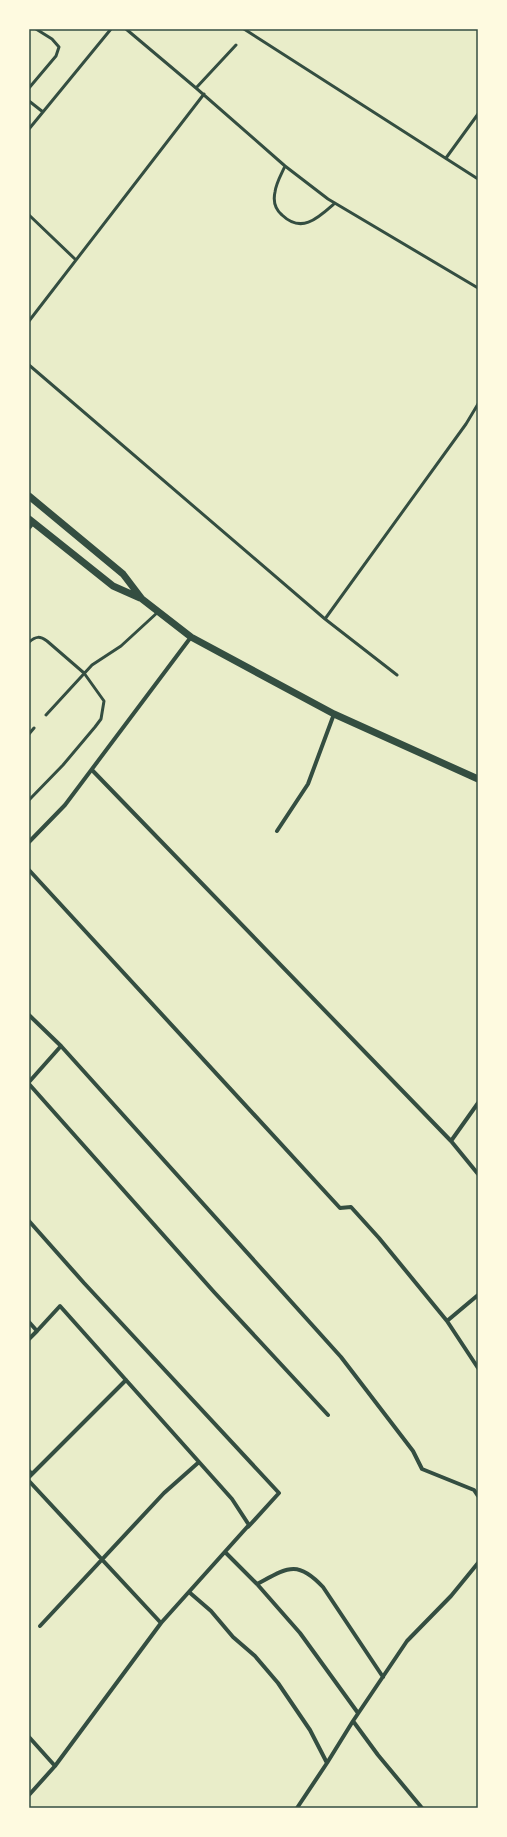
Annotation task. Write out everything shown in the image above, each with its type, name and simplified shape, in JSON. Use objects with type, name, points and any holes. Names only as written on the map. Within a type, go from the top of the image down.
[{"type":"street","points":[[29,496],[123,574],[142,599],[191,637],[334,714],[478,779]]},
{"type":"street","points":[[30,523],[113,586],[142,599]]},
{"type":"street","points":[[29,842],[65,805],[191,637]]},
{"type":"street","points":[[277,831],[308,784],[334,714]]},
{"type":"street","points":[[92,770],[451,1141],[478,1174]]},
{"type":"street","points":[[29,870],[340,1208],[351,1207],[379,1238],[447,1321],[478,1368]]},
{"type":"street","points":[[29,1015],[60,1046],[341,1356],[413,1451],[422,1469],[474,1490],[478,1496]]},
{"type":"street","points":[[60,1046],[29,1083],[214,1292],[328,1415]]},
{"type":"street","points":[[451,1141],[478,1103]]},
{"type":"street","points":[[29,1221],[89,1289],[279,1493],[161,1623],[55,1766],[29,1795]]},
{"type":"street","points":[[447,1321],[478,1295]]},
{"type":"street","points":[[29,1339],[60,1306],[232,1499],[249,1525],[245,1530]]},
{"type":"street","points":[[29,1322],[37,1331]]},
{"type":"street","points":[[30,1474],[126,1380]]},
{"type":"street","points":[[40,1626],[164,1493],[199,1462]]},
{"type":"street","points":[[29,1481],[161,1623]]},
{"type":"street","points":[[225,1552],[257,1584],[300,1633],[358,1714]]},
{"type":"street","points":[[297,1808],[407,1641],[451,1596],[478,1564]]},
{"type":"street","points":[[257,1584],[282,1570],[288,1569],[302,1569],[312,1575],[323,1587],[383,1677]]},
{"type":"street","points":[[189,1592],[211,1611],[233,1637],[255,1656],[278,1683],[310,1730],[327,1763]]},
{"type":"street","points":[[353,1721],[378,1755],[422,1808]]},
{"type":"street","points":[[29,1737],[55,1766]]},
{"type":"lane","points":[[29,88],[56,56],[59,47],[52,39],[36,29]]},
{"type":"lane","points":[[29,129],[111,29]]},
{"type":"lane","points":[[126,29],[204,94],[285,166],[335,203],[478,288]]},
{"type":"lane","points":[[244,29],[478,179]]},
{"type":"lane","points":[[196,88],[236,45]]},
{"type":"lane","points":[[29,320],[204,94]]},
{"type":"lane","points":[[29,101],[43,112]]},
{"type":"lane","points":[[446,158],[478,114]]},
{"type":"lane","points":[[285,166],[276,189],[274,204],[289,222],[300,224],[310,222],[324,213],[335,203]]},
{"type":"lane","points":[[29,215],[76,260]]},
{"type":"lane","points":[[29,365],[325,618],[397,675]]},
{"type":"lane","points":[[325,618],[466,424],[478,404]]},
{"type":"lane","points":[[46,715],[97,660],[121,646],[158,612]]},
{"type":"lane","points":[[29,642],[33,638],[42,637],[84,673],[104,701],[101,719],[63,765],[29,800]]},
{"type":"lane","points":[[29,734],[34,728]]}]
